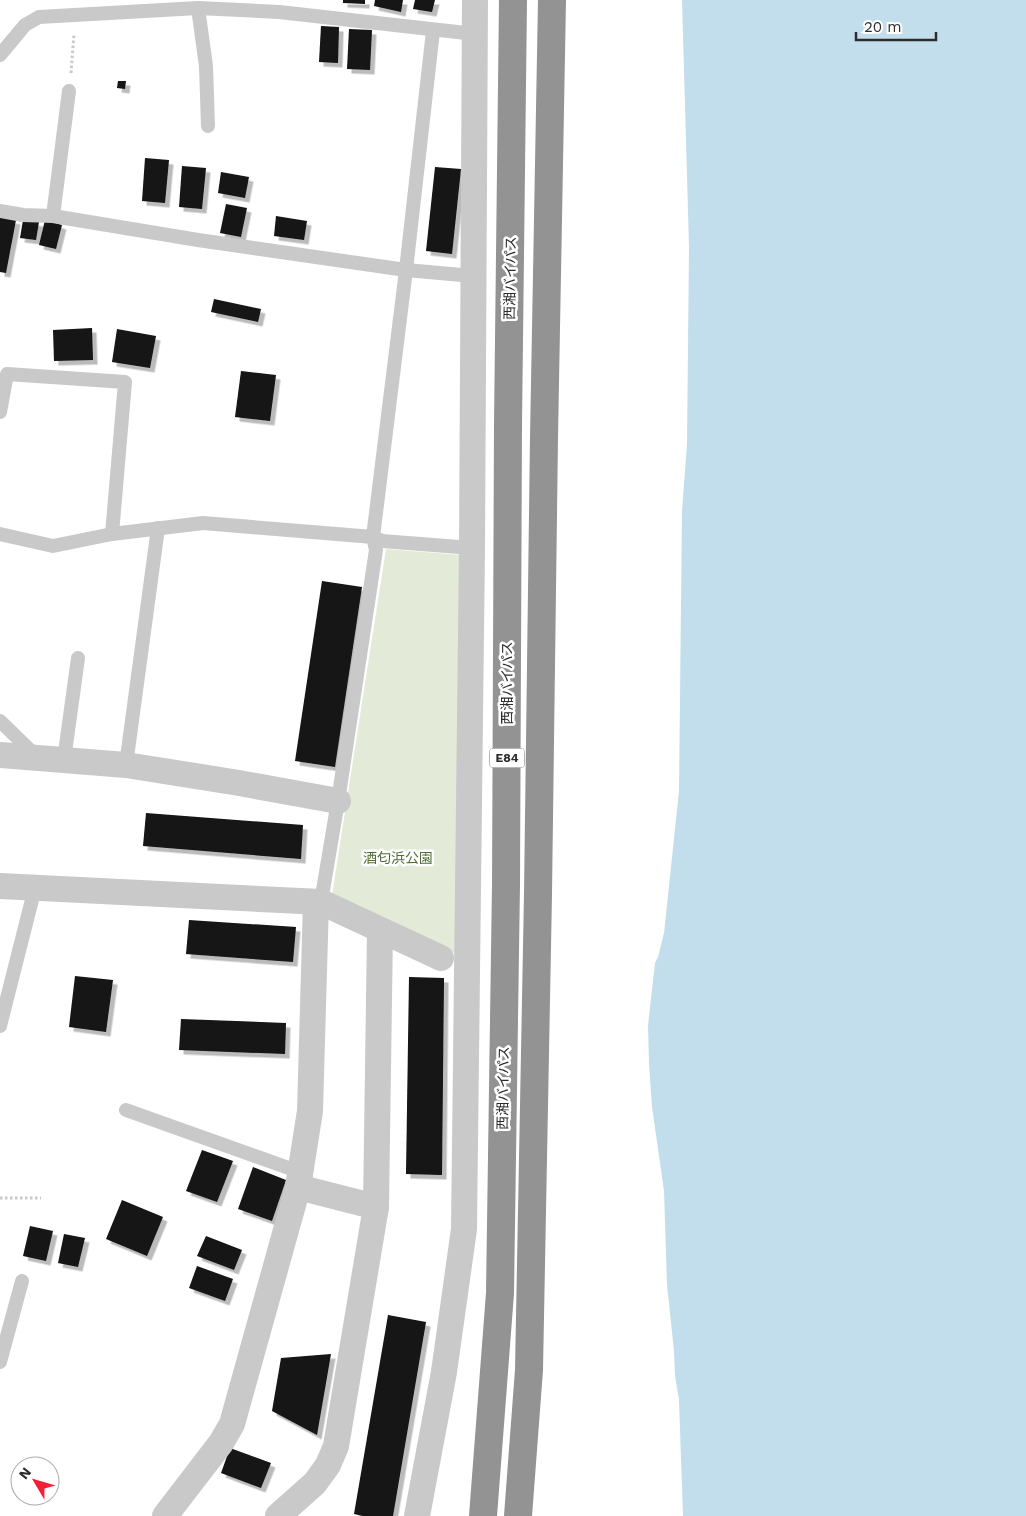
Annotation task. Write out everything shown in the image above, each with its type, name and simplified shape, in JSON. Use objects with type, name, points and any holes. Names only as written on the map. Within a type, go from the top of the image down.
[{"type":"highway","name":"西湘バイパス","points":[[482,1516],[501,1283],[512,0]]},
{"type":"highway","name":"E84","points":[[518,1516],[529,1370],[552,0]]},
{"type":"street","points":[[417,1516],[444,1372],[464,1229],[472,548],[475,0]]},
{"type":"street","points":[[0,755],[126,765],[338,801]]},
{"type":"street","points":[[0,886],[318,902],[441,958]]},
{"type":"street","points":[[165,1516],[221,1443],[232,1424],[299,1179],[310,1111],[318,902]]},
{"type":"street","points":[[278,1516],[315,1483],[328,1465],[336,1446],[376,1207],[380,930]]},
{"type":"street","points":[[299,1179],[376,1207]]},
{"type":"lane","points":[[0,55],[25,25],[40,17],[198,8],[279,12],[474,34]]},
{"type":"lane","points":[[198,8],[206,66],[208,126]]},
{"type":"lane","points":[[318,902],[338,801],[376,550],[373,536],[433,30]]},
{"type":"lane","points":[[53,216],[69,91]]},
{"type":"lane","points":[[0,211],[23,215],[53,216],[198,240],[406,270],[473,276]]},
{"type":"lane","points":[[0,412],[7,374],[125,382],[112,534]]},
{"type":"lane","points":[[0,534],[53,546],[112,534],[202,523],[373,536],[382,540],[472,548]]},
{"type":"lane","points":[[126,765],[158,528]]},
{"type":"lane","points":[[64,760],[78,658]]},
{"type":"lane","points":[[0,721],[38,758]]},
{"type":"lane","points":[[0,1026],[35,888]]},
{"type":"lane","points":[[126,1110],[299,1179]]},
{"type":"lane","points":[[0,1362],[22,1280]]},
{"type":"path","points":[[69,91],[76,15]]},
{"type":"path","points":[[0,1198],[41,1198]]},
{"type":"green space","name":"酒匂浜公園","points":[[386,549],[463,555],[456,954],[332,895]]},
{"type":"water","points":[[682,0],[1026,0],[1026,1516],[683,1516],[679,1400],[667,1285],[664,1191],[652,1107],[648,1025],[655,963],[664,933],[679,791],[682,511],[687,444],[689,247]]},
{"type":"building","points":[[343,0],[365,0],[365,4],[343,3]]},
{"type":"building","points":[[375,0],[403,0],[401,12],[374,6]]},
{"type":"building","points":[[415,0],[435,0],[432,12],[413,9]]},
{"type":"building","points":[[321,26],[339,27],[338,63],[319,62]]},
{"type":"building","points":[[349,29],[372,30],[370,70],[347,69]]},
{"type":"building","points":[[118,81],[126,81],[125,89],[117,88]]},
{"type":"building","points":[[145,158],[169,160],[165,203],[142,201]]},
{"type":"building","points":[[182,166],[206,168],[202,209],[179,207]]},
{"type":"building","points":[[435,167],[461,169],[452,254],[426,251]]},
{"type":"building","points":[[221,172],[249,177],[245,198],[218,193]]},
{"type":"building","points":[[226,204],[247,208],[241,237],[220,233]]},
{"type":"building","points":[[276,216],[307,221],[304,240],[274,236]]},
{"type":"building","points":[[0,217],[16,220],[6,273],[0,272]]},
{"type":"building","points":[[23,220],[39,222],[36,240],[20,238]]},
{"type":"building","points":[[45,220],[62,225],[56,249],[39,245]]},
{"type":"building","points":[[214,299],[261,309],[258,322],[211,312]]},
{"type":"building","points":[[92,328],[93,360],[54,361],[53,330]]},
{"type":"building","points":[[117,329],[156,336],[150,368],[112,362]]},
{"type":"building","points":[[241,371],[276,375],[270,421],[235,417]]},
{"type":"building","points":[[322,581],[362,587],[335,767],[295,761]]},
{"type":"building","points":[[146,813],[303,825],[301,859],[143,846]]},
{"type":"building","points":[[189,920],[296,927],[293,962],[186,954]]},
{"type":"building","points":[[75,976],[113,980],[106,1032],[69,1027]]},
{"type":"building","points":[[409,977],[444,978],[442,1175],[406,1174]]},
{"type":"building","points":[[181,1019],[286,1023],[285,1054],[179,1050]]},
{"type":"building","points":[[202,1150],[233,1161],[217,1202],[186,1191]]},
{"type":"building","points":[[253,1167],[286,1180],[272,1221],[238,1209]]},
{"type":"building","points":[[122,1200],[163,1217],[147,1256],[106,1239]]},
{"type":"building","points":[[30,1226],[53,1231],[46,1261],[23,1256]]},
{"type":"building","points":[[64,1234],[85,1238],[78,1267],[58,1263]]},
{"type":"building","points":[[206,1236],[242,1250],[234,1270],[197,1256]]},
{"type":"building","points":[[197,1266],[233,1279],[225,1301],[189,1288]]},
{"type":"building","points":[[388,1315],[426,1322],[393,1516],[363,1516],[354,1514]]},
{"type":"building","points":[[331,1354],[317,1435],[272,1411],[281,1358]]},
{"type":"building","points":[[230,1448],[271,1463],[261,1488],[221,1473]]}]
